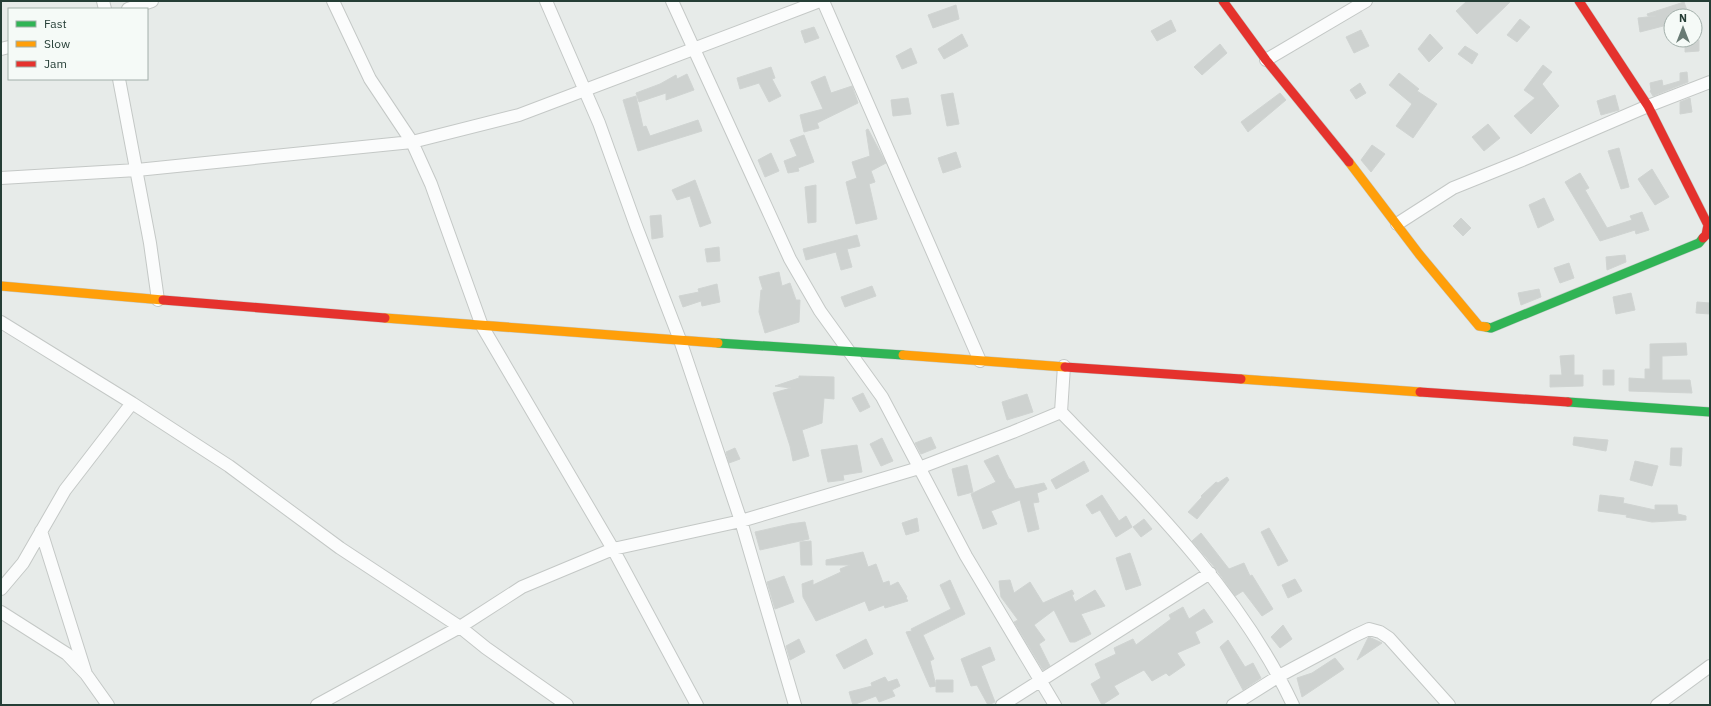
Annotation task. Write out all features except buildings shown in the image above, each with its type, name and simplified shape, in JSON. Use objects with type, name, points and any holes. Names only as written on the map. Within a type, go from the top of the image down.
[{"type":"main road","points":[[1223,1],[1266,60],[1361,176],[1419,254],[1479,326],[1484,328],[1498,326],[1699,243],[1706,235],[1708,224],[1648,106],[1579,1]]},
{"type":"main road","points":[[1,286],[482,326],[1710,412]]},
{"type":"street","points":[[131,8],[152,1]]},
{"type":"street","points":[[333,1],[370,79],[412,142],[431,184],[482,326],[613,549],[697,705]]},
{"type":"street","points":[[546,1],[599,124],[680,340],[740,521],[795,705]]},
{"type":"street","points":[[672,1],[790,259],[820,311],[882,397],[966,556],[1055,705]]},
{"type":"street","points":[[1,178],[137,170],[412,142],[519,115],[822,1],[980,361]]},
{"type":"street","points":[[1266,60],[1366,1]]},
{"type":"street","points":[[119,80],[150,243],[158,300]]},
{"type":"street","points":[[1397,224],[1453,188],[1648,106],[1710,82]]},
{"type":"street","points":[[1,322],[229,466],[340,548],[460,627],[486,648],[568,705]]},
{"type":"street","points":[[1064,366],[1061,412],[1114,466],[1210,573],[1254,636],[1279,676],[1293,705]]},
{"type":"street","points":[[1,589],[23,563],[64,490],[132,404]]},
{"type":"street","points":[[317,705],[460,627],[522,587],[613,549],[740,521],[919,468],[1061,412]]},
{"type":"street","points":[[41,531],[86,674]]},
{"type":"street","points":[[1002,705],[1041,682],[1210,573]]},
{"type":"street","points":[[1,612],[67,654],[86,674],[108,705]]},
{"type":"street","points":[[1233,705],[1279,676],[1369,629],[1380,632],[1389,638],[1449,705]]},
{"type":"street","points":[[1657,705],[1710,666]]},
{"type":"traffic: fast","points":[[1486,327],[1491,328],[1699,243],[1703,238]]},
{"type":"traffic: fast","points":[[718,343],[903,355]]},
{"type":"traffic: fast","points":[[1568,402],[1710,412]]},
{"type":"traffic: slow","points":[[1349,162],[1419,254],[1479,326],[1486,327]]},
{"type":"traffic: slow","points":[[1,286],[163,300]]},
{"type":"traffic: slow","points":[[385,318],[718,343]]},
{"type":"traffic: slow","points":[[903,355],[1065,367]]},
{"type":"traffic: slow","points":[[1241,379],[1420,392]]},
{"type":"traffic: jam","points":[[1223,1],[1266,60],[1349,162]]},
{"type":"traffic: jam","points":[[1579,1],[1648,106],[1708,225],[1706,235],[1703,238]]},
{"type":"traffic: jam","points":[[163,300],[385,318]]},
{"type":"traffic: jam","points":[[1065,367],[1241,379]]},
{"type":"traffic: jam","points":[[1420,392],[1568,402]]}]
